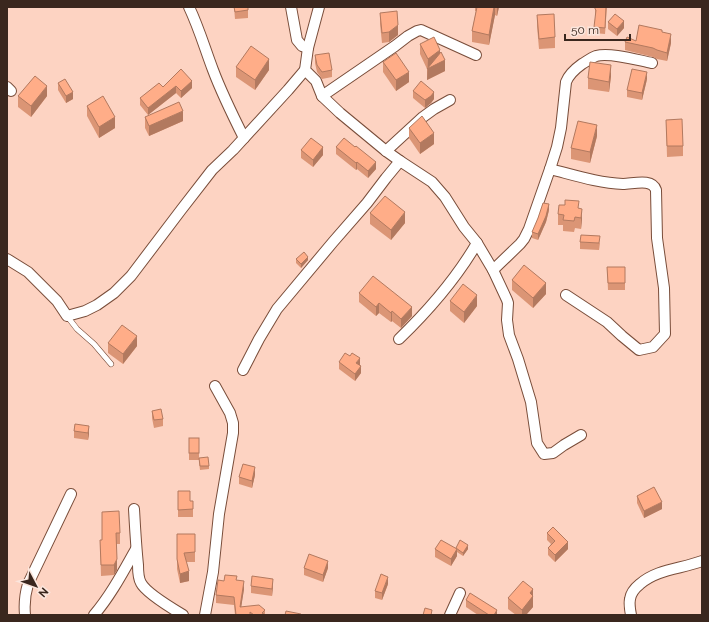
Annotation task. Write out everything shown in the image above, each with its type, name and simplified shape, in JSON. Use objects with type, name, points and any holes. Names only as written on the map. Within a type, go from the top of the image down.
[{"type":"street","points":[[189,7],[196,21],[226,102],[244,138]]},
{"type":"street","points":[[291,7],[297,40],[302,46],[308,48]]},
{"type":"street","points":[[7,259],[28,272],[57,301],[67,316],[85,311],[114,293],[131,276],[212,170],[233,150],[288,90],[304,70],[308,48],[319,7]]},
{"type":"street","points":[[322,96],[417,31],[421,30],[476,55]]},
{"type":"street","points":[[493,270],[513,252],[530,229],[557,147],[561,128],[566,82],[569,76],[581,65],[592,58],[607,54],[652,63]]},
{"type":"street","points":[[304,70],[316,81],[322,96],[340,113],[386,151],[432,182],[445,197],[493,270],[508,303],[506,320],[509,335],[531,402],[536,443],[544,454],[552,453],[581,435]]},
{"type":"street","points":[[386,151],[434,109],[450,100]]},
{"type":"street","points":[[243,370],[259,339],[277,310],[367,203],[400,161]]},
{"type":"street","points":[[550,169],[597,181],[621,184],[643,182],[655,186],[657,238],[664,288],[665,334],[653,347],[639,350],[607,322],[566,295]]},
{"type":"street","points":[[399,339],[443,292],[461,268],[476,243]]},
{"type":"street","points":[[205,615],[213,572],[219,514],[233,433],[233,423],[230,413],[215,386]]},
{"type":"street","points":[[25,615],[24,606],[28,584],[71,494]]},
{"type":"street","points":[[134,509],[136,549],[141,584],[145,589],[183,615]]},
{"type":"street","points":[[94,615],[104,604],[115,587],[136,549]]},
{"type":"street","points":[[631,615],[630,600],[632,592],[646,578],[657,573],[696,564],[702,561]]},
{"type":"street","points":[[450,615],[460,593]]},
{"type":"lane","points":[[67,316],[77,329],[94,344],[111,364]]},
{"type":"building","points":[[234,7],[248,7],[248,10],[235,12]]},
{"type":"building","points":[[477,7],[494,7],[489,35],[472,31]]},
{"type":"building","points":[[595,7],[606,7],[605,28],[594,27]]},
{"type":"building","points":[[397,11],[398,25],[389,32],[382,33],[380,13]]},
{"type":"building","points":[[554,14],[555,37],[539,39],[537,15]]},
{"type":"building","points":[[615,14],[624,21],[617,29],[608,22]]},
{"type":"building","points":[[639,25],[662,30],[662,32],[671,34],[667,53],[653,48],[625,42],[627,37],[636,41]]},
{"type":"building","points":[[434,37],[440,50],[428,59],[420,44]]},
{"type":"building","points":[[251,46],[269,59],[255,80],[236,67]]},
{"type":"building","points":[[441,52],[445,60],[427,69]]},
{"type":"building","points":[[329,53],[332,70],[322,72],[317,65],[315,55]]},
{"type":"building","points":[[396,53],[409,72],[396,80],[383,62]]},
{"type":"building","points":[[590,62],[611,65],[609,82],[588,78]]},
{"type":"building","points":[[181,69],[192,81],[181,91],[176,86],[148,108],[140,98],[159,83],[163,87]]},
{"type":"building","points":[[632,69],[647,72],[642,93],[627,90]]},
{"type":"building","points":[[35,76],[47,86],[31,106],[18,96]]},
{"type":"building","points":[[65,79],[73,92],[66,96],[58,83]]},
{"type":"building","points":[[421,81],[434,92],[425,100],[413,91]]},
{"type":"building","points":[[103,96],[115,117],[99,127],[87,106]]},
{"type":"building","points":[[179,102],[183,111],[149,126],[145,117]]},
{"type":"building","points":[[422,116],[434,133],[420,143],[409,128]]},
{"type":"building","points":[[682,119],[683,146],[667,146],[666,120]]},
{"type":"building","points":[[578,121],[597,125],[590,152],[571,148]]},
{"type":"building","points":[[311,138],[323,147],[313,160],[301,150]]},
{"type":"building","points":[[344,138],[376,162],[368,171],[336,147]]},
{"type":"building","points":[[385,196],[405,212],[391,230],[370,213]]},
{"type":"building","points":[[565,200],[579,201],[578,208],[582,209],[581,218],[575,217],[574,221],[563,220],[564,215],[558,214],[559,205],[565,205]]},
{"type":"building","points":[[543,203],[549,204],[546,216],[538,234],[532,232]]},
{"type":"building","points":[[581,235],[600,236],[599,243],[580,242]]},
{"type":"building","points":[[304,252],[308,257],[301,264],[296,259]]},
{"type":"building","points":[[524,265],[546,283],[533,298],[512,280]]},
{"type":"building","points":[[607,267],[625,267],[625,283],[608,283]]},
{"type":"building","points":[[373,276],[412,307],[401,319],[379,303],[376,307],[359,293]]},
{"type":"building","points":[[463,284],[477,295],[464,312],[450,301]]},
{"type":"building","points":[[122,325],[137,336],[123,354],[108,343]]},
{"type":"building","points":[[345,353],[350,356],[352,353],[360,358],[356,363],[361,366],[355,374],[339,362]]},
{"type":"building","points":[[161,409],[163,419],[154,420],[152,411]]},
{"type":"building","points":[[75,424],[89,426],[88,433],[74,431]]},
{"type":"building","points":[[189,438],[199,438],[199,453],[189,453]]},
{"type":"building","points":[[208,457],[209,466],[200,466],[199,458]]},
{"type":"building","points":[[243,464],[255,467],[252,481],[239,477]]},
{"type":"building","points":[[654,487],[662,502],[644,511],[637,496]]},
{"type":"building","points":[[178,491],[190,491],[190,501],[193,501],[193,509],[178,510]]},
{"type":"building","points":[[119,511],[120,533],[116,533],[117,559],[114,565],[101,565],[100,540],[102,540],[102,512]]},
{"type":"building","points":[[553,527],[568,542],[555,555],[548,548],[555,541],[547,533]]},
{"type":"building","points":[[177,534],[195,534],[195,552],[184,553],[189,571],[180,574],[177,559]]},
{"type":"building","points":[[441,540],[457,549],[451,559],[435,549]]},
{"type":"building","points":[[460,540],[468,545],[463,553],[456,548]]},
{"type":"building","points":[[309,554],[328,561],[323,575],[304,568]]},
{"type":"building","points":[[381,574],[388,577],[382,593],[375,591]]},
{"type":"building","points":[[225,575],[237,576],[236,580],[244,581],[240,607],[259,605],[265,610],[262,613],[265,615],[254,615],[250,612],[250,615],[236,615],[234,597],[216,595],[218,580],[224,581]]},
{"type":"building","points":[[252,576],[273,579],[272,589],[251,586]]},
{"type":"building","points":[[523,581],[533,589],[530,593],[533,596],[522,610],[508,598]]},
{"type":"building","points":[[470,593],[497,610],[494,615],[489,615],[466,600]]},
{"type":"building","points":[[425,608],[432,610],[431,615],[423,615]]},
{"type":"building","points":[[286,611],[301,614],[301,615],[285,615]]}]
